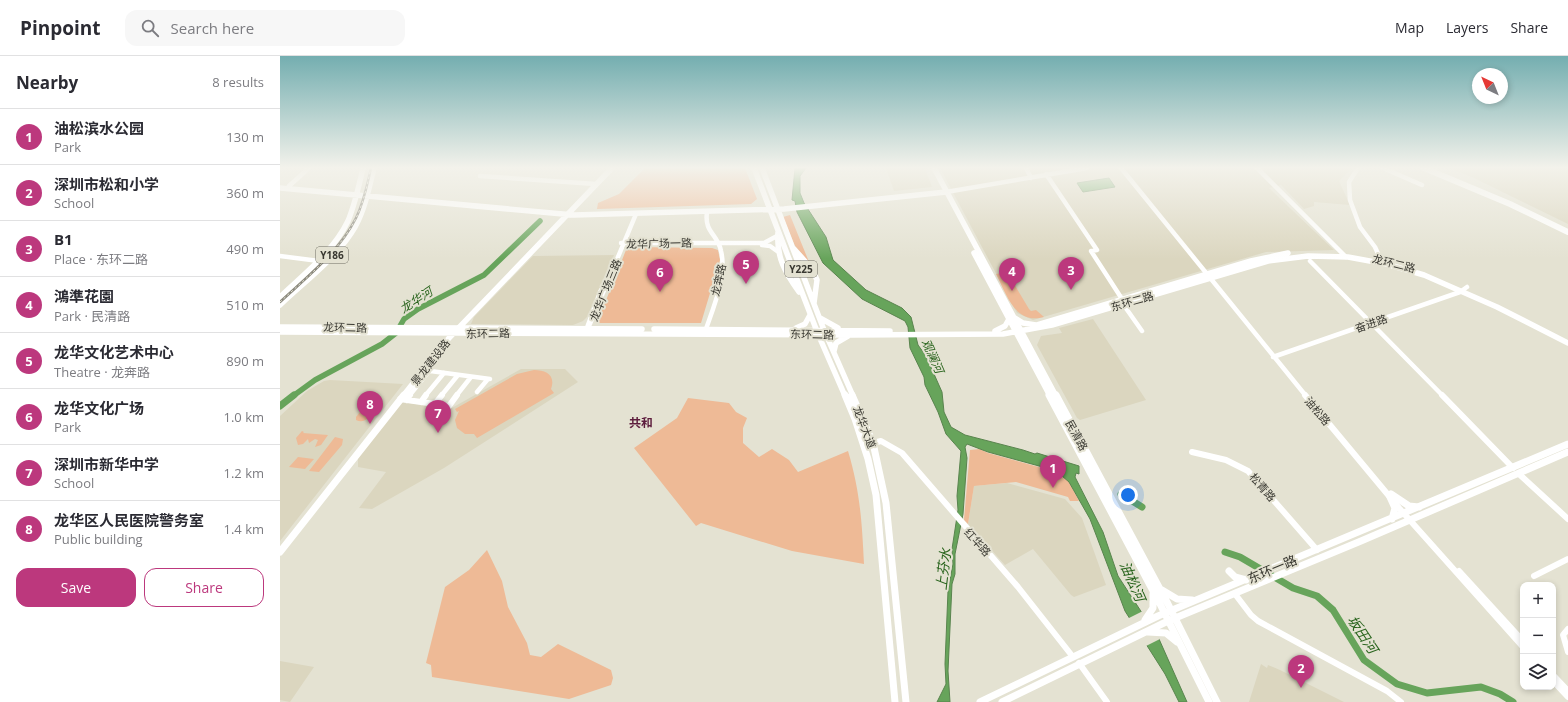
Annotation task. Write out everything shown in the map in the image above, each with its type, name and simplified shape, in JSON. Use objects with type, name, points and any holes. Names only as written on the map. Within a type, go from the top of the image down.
[{"type":"highway","points":[[1496,198],[1568,232]]},
{"type":"highway","points":[[1502,198],[1568,228]]},
{"type":"main road","name":"Y186","points":[[280,297],[318,260],[344,230],[355,198]]},
{"type":"main road","name":"Y186","points":[[280,305],[348,238],[358,222],[366,198]]},
{"type":"main road","points":[[400,198],[565,214],[707,212],[791,207],[882,198]]},
{"type":"main road","name":"景龙建设路","points":[[280,546],[442,343],[581,198]]},
{"type":"main road","points":[[754,209],[762,204],[765,198]]},
{"type":"main road","name":"龙华大道","points":[[766,198],[778,233],[810,315],[860,432],[876,495],[895,702]]},
{"type":"main road","name":"民清路","points":[[947,198],[1017,331],[1217,702]]},
{"type":"main road","points":[[774,199],[783,205],[791,207]]},
{"type":"main road","name":"龙华大道","points":[[774,199],[825,332],[873,443],[886,503],[906,700]]},
{"type":"main road","points":[[780,217],[791,207]]},
{"type":"main road","points":[[565,214],[754,209],[773,217]]},
{"type":"main road","name":"景龙建设路","points":[[453,331],[565,214]]},
{"type":"main road","points":[[778,233],[777,251],[784,273],[804,298]]},
{"type":"main road","points":[[792,246],[812,269],[817,280],[814,304]]},
{"type":"main road","name":"龙环二路","points":[[1209,276],[1278,254],[1307,252],[1380,258],[1422,270],[1466,288],[1568,338]]},
{"type":"main road","name":"龙环二路","points":[[1209,276],[1268,261],[1300,256],[1311,258],[1344,255],[1403,268],[1466,288],[1568,343]]},
{"type":"main road","name":"东环二路","points":[[825,332],[841,330],[1003,334],[1038,327],[1209,276]]},
{"type":"main road","points":[[793,329],[805,324],[810,315]]},
{"type":"main road","points":[[819,317],[826,323],[841,330]]},
{"type":"main road","points":[[432,333],[440,338],[442,343],[470,331],[466,324],[466,318]]},
{"type":"main road","points":[[995,331],[1005,326],[1011,319],[1038,327],[1025,345],[1003,334]]},
{"type":"main road","name":"龙环二路","points":[[280,327],[384,330]]},
{"type":"main road","name":"东环二路","points":[[409,330],[793,329],[852,335],[904,332]]},
{"type":"main road","name":"龙环二路","points":[[280,332],[409,330]]},
{"type":"main road","name":"东环二路","points":[[409,330],[432,333],[453,331]]},
{"type":"main road","name":"东环二路","points":[[586,330],[802,334],[817,332]]},
{"type":"main road","name":"东环二路","points":[[923,333],[1017,331]]},
{"type":"main road","points":[[802,334],[814,339],[823,346]]},
{"type":"main road","points":[[834,353],[835,345],[838,341],[852,335]]},
{"type":"main road","name":"景龙建设路","points":[[280,552],[426,371],[442,343]]},
{"type":"main road","name":"东环一路","points":[[980,702],[1076,660],[1156,629],[1170,616],[1200,599],[1568,444]]},
{"type":"main road","name":"东环一路","points":[[1002,702],[1149,618],[1170,616],[1235,594],[1261,581],[1287,572],[1411,520],[1568,452]]},
{"type":"main road","points":[[1390,496],[1409,506],[1421,507]]},
{"type":"main road","points":[[1390,496],[1395,508],[1392,519]]},
{"type":"main road","points":[[1229,571],[1235,577],[1250,578]]},
{"type":"main road","points":[[1149,618],[1154,604],[1155,587],[1177,599],[1187,601],[1200,599]]},
{"type":"main road","name":"民清路","points":[[1170,616],[1181,647],[1209,702]]},
{"type":"main road","points":[[1156,629],[1169,635],[1181,647]]},
{"type":"street","points":[[1063,198],[1097,250],[1091,251],[1122,302],[1142,331]]},
{"type":"street","name":"油松路","points":[[1147,198],[1274,357],[1390,496],[1520,644]]},
{"type":"street","points":[[1286,198],[1344,255]]},
{"type":"street","points":[[1351,198],[1360,228],[1376,248],[1380,258]]},
{"type":"street","name":"龙奔路","points":[[706,329],[722,267],[722,254],[719,244],[707,229],[705,222],[707,212]]},
{"type":"street","name":"龙华广场三路","points":[[586,330],[635,214]]},
{"type":"street","name":"龙华广场一路","points":[[719,244],[764,243],[772,240],[778,233]]},
{"type":"street","name":"龙华广场一路","points":[[623,244],[767,245],[777,251]]},
{"type":"street","points":[[280,256],[318,260]]},
{"type":"street","points":[[1311,258],[1370,323],[1513,468]]},
{"type":"street","name":"奋进路","points":[[1274,357],[1466,288]]},
{"type":"street","points":[[426,371],[489,379],[477,392]]},
{"type":"street","points":[[421,402],[444,373]]},
{"type":"street","points":[[435,404],[458,375]]},
{"type":"street","points":[[403,400],[449,406],[471,377]]},
{"type":"street","name":"红华路","points":[[873,443],[881,442],[902,453],[965,528],[1021,591],[1076,660],[1107,702]]},
{"type":"street","name":"松青路","points":[[1192,452],[1233,462],[1245,468],[1255,477],[1317,550]]},
{"type":"street","points":[[1519,474],[1568,519]]},
{"type":"street","name":"油松路","points":[[1411,520],[1520,638]]},
{"type":"street","points":[[1534,576],[1568,559]]},
{"type":"street","points":[[1235,594],[1251,615],[1258,621],[1387,691],[1401,702]]},
{"type":"street","points":[[1568,629],[1563,635],[1568,652]]},
{"type":"street","points":[[1556,678],[1568,692]]},
{"type":"street","points":[[1556,683],[1568,692]]},
{"type":"shaded area","points":[[609,198],[757,199],[751,204],[597,209],[598,203]]},
{"type":"shaded area","points":[[792,198],[802,198],[826,237],[833,260],[866,290],[902,308],[911,317],[918,345],[926,356],[942,392],[944,412],[951,427],[965,435],[1035,454],[1037,453],[1079,466],[1079,474],[1076,473],[1075,477],[1103,532],[1118,576],[1159,639],[1187,702],[1179,702],[1165,674],[1125,611],[1090,519],[1069,482],[1050,469],[988,452],[967,444],[965,447],[967,458],[963,514],[955,554],[955,574],[952,584],[948,671],[950,702],[937,702],[946,684],[945,664],[948,591],[953,564],[952,549],[958,510],[957,496],[961,451],[946,434],[938,412],[925,385],[924,377],[910,348],[908,327],[905,321],[862,299],[823,263],[797,212],[795,201],[792,200]]},
{"type":"shaded area","points":[[956,198],[1280,198],[1334,250],[1266,252],[1033,320],[1017,313]]},
{"type":"shaded area","points":[[1294,198],[1347,198],[1350,205],[1314,202],[1314,206],[1304,209]]},
{"type":"shaded area","points":[[1515,198],[1568,198],[1568,224]]},
{"type":"shaded area","points":[[790,215],[809,262],[795,246],[783,217]]},
{"type":"shaded area","points":[[633,247],[712,248],[718,250],[720,260],[701,323],[597,323],[626,250]]},
{"type":"shaded area","points":[[614,255],[587,317],[583,321],[573,325],[471,324],[474,317],[533,256]]},
{"type":"shaded area","points":[[1007,272],[1029,309],[1031,311],[1036,310],[1044,317],[1026,317],[1013,306],[996,274]]},
{"type":"shaded area","points":[[1093,319],[1146,400],[1080,420],[1077,418],[1037,345],[1041,336],[1062,333],[1059,328]]},
{"type":"shaded area","points":[[521,369],[565,369],[578,382],[444,468],[372,509],[359,508],[386,472],[358,467],[358,457],[402,402],[450,409]]},
{"type":"shaded area","points":[[534,370],[549,374],[552,380],[551,389],[554,393],[477,438],[474,434],[465,434],[457,428],[455,420],[459,411],[457,412],[455,409],[517,374]]},
{"type":"shaded area","points":[[330,380],[403,384],[280,541],[280,416],[307,391],[324,381]]},
{"type":"shaded area","points":[[688,398],[729,403],[736,412],[747,418],[743,428],[743,443],[759,457],[772,449],[789,460],[798,472],[848,451],[860,507],[864,564],[792,551],[701,523],[696,526],[634,448],[677,418]]},
{"type":"shaded area","points":[[371,406],[374,410],[369,417],[362,421],[356,420],[356,417],[363,408]]},
{"type":"shaded area","points":[[302,431],[304,432],[303,433],[328,435],[321,445],[315,447],[318,440],[315,439],[309,443],[308,439],[303,444],[298,445],[296,438]]},
{"type":"shaded area","points":[[335,437],[343,439],[342,445],[319,472],[309,471]]},
{"type":"shaded area","points":[[980,449],[988,453],[1057,472],[1069,482],[1079,501],[1070,501],[1068,497],[1016,482],[974,486],[968,524],[964,520],[970,450]]},
{"type":"shaded area","points":[[298,457],[314,459],[305,469],[289,467]]},
{"type":"shaded area","points":[[1007,483],[1065,499],[1082,518],[1106,585],[1074,597],[1033,549],[1005,565],[968,524],[974,486]]},
{"type":"shaded area","points":[[487,550],[502,581],[508,607],[527,643],[530,655],[541,657],[558,644],[611,670],[613,678],[611,685],[569,699],[432,677],[431,665],[426,663],[445,587],[469,570]]},
{"type":"shaded area","points":[[280,661],[314,667],[290,702],[280,700]]},
{"type":"shaded area","points":[[1261,664],[1267,668],[1268,665],[1280,670],[1344,702],[1249,702]]},
{"type":"pier","points":[[1143,611],[1160,639],[1144,647],[1127,619]]},
{"type":"waterway","name":"龙华河","points":[[293,396],[315,380],[382,344],[396,333],[404,319],[418,309],[484,275],[540,221]]},
{"type":"waterway","name":"龙华河","points":[[280,406],[294,395]]},
{"type":"waterway","name":"坂田河","points":[[1121,494],[1142,507]]},
{"type":"waterway","name":"坂田河","points":[[1225,552],[1240,557],[1293,588],[1317,596],[1333,610],[1364,660],[1397,684],[1427,693],[1481,687],[1500,694],[1513,702]]},
{"type":"railway","points":[[280,302],[322,263],[341,242],[356,218],[363,198]]},
{"type":"place","name":"龙华文化艺术中心","points":[[746,284]]},
{"type":"place","name":"B1","points":[[1071,290]]},
{"type":"place","name":"鴻準花園","points":[[1012,291]]},
{"type":"place","name":"龙华文化广场","points":[[660,292]]},
{"type":"place","name":"龙华区人民医院警务室","points":[[370,424]]},
{"type":"place","name":"深圳市新华中学","points":[[438,433]]},
{"type":"place","name":"油松滨水公园","points":[[1053,488]]},
{"type":"place","name":"深圳市松和小学","points":[[1301,688]]},
{"type":"district","name":"共和","points":[[641,422]]},
{"type":"water label","name":"观澜河","points":[[933,356]]},
{"type":"water label","name":"上芬水","points":[[943,569]]},
{"type":"water label","name":"油松河","points":[[1133,581]]}]
